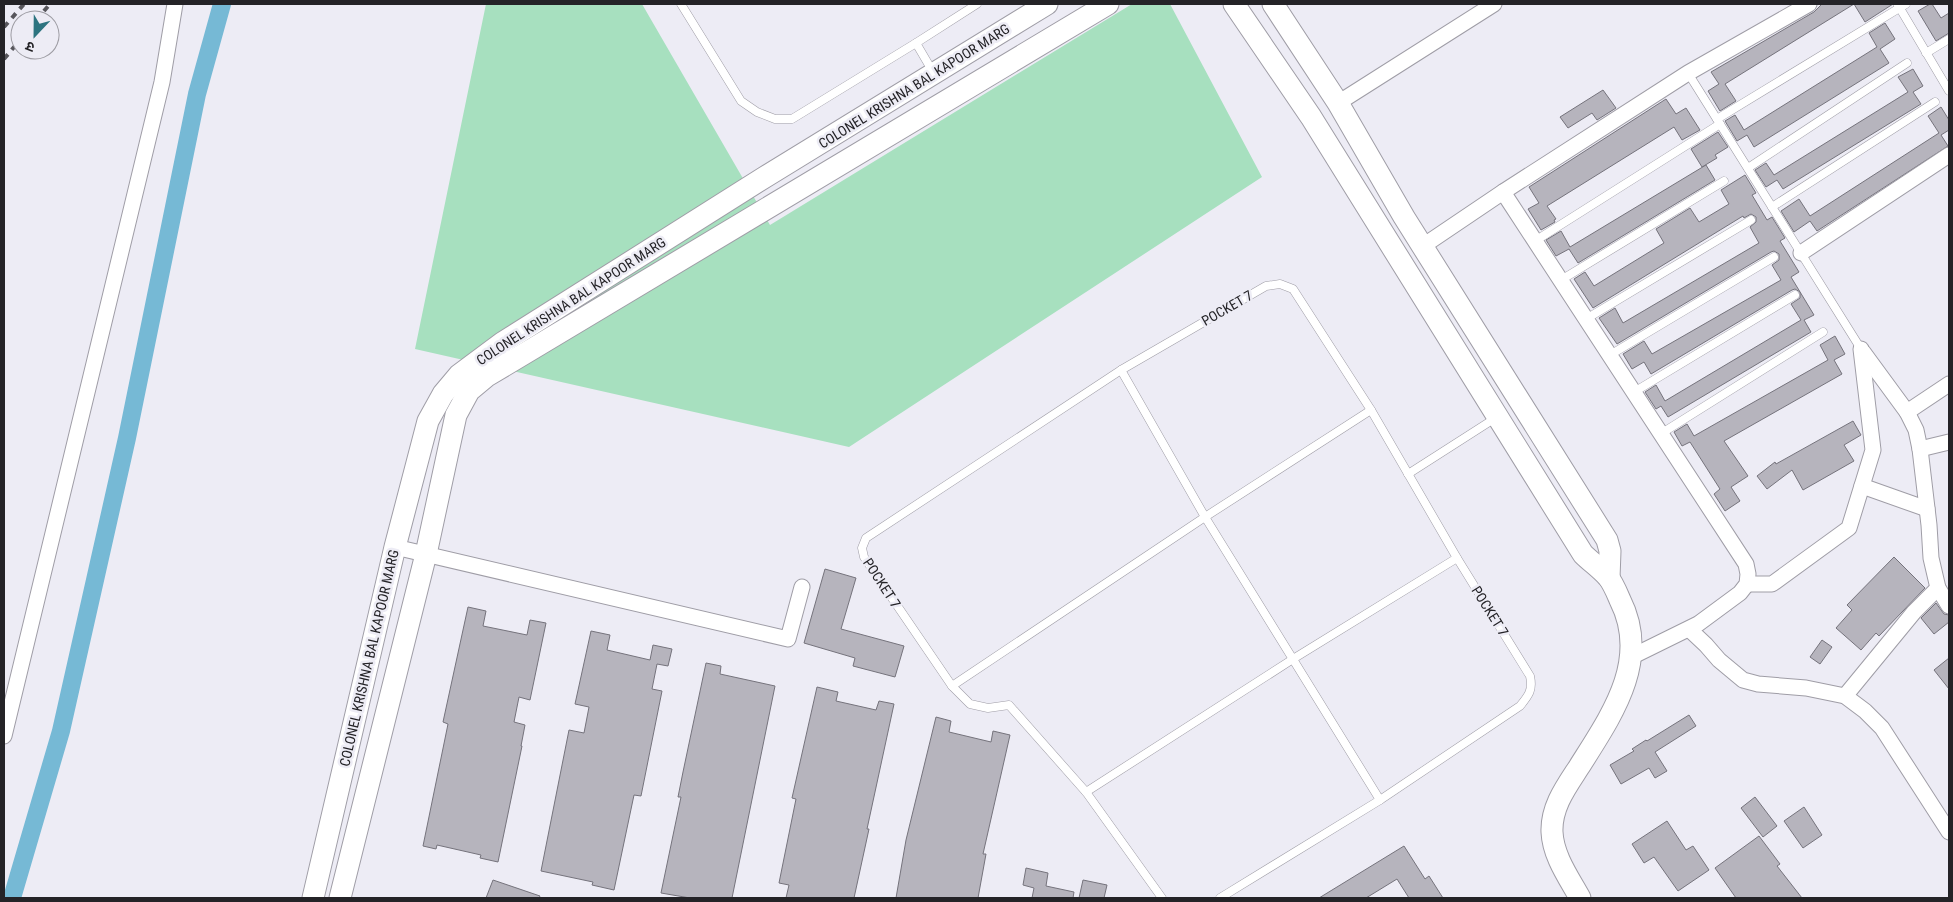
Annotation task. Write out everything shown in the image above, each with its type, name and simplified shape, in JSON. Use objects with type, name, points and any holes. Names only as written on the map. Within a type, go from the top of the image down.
[{"type":"street","points":[[4,736],[162,82],[176,4]]},
{"type":"street","name":"COLONEL KRISHNA BAL KAPOOR MARG","points":[[313,898],[395,547],[428,421],[442,394],[459,375],[510,338],[934,73],[1048,4]]},
{"type":"street","points":[[340,898],[426,554],[456,415],[469,391],[487,376],[1108,4]]},
{"type":"street","points":[[1234,4],[1311,117],[1582,554],[1609,578],[1626,612],[1632,634],[1631,657],[1622,691],[1610,716],[1560,796],[1553,815],[1552,834],[1560,862],[1580,898]]},
{"type":"street","points":[[1273,4],[1338,103],[1404,218],[1607,540],[1610,551],[1609,578]]},
{"type":"street","points":[[1338,103],[1494,4]]},
{"type":"street","points":[[1423,246],[1502,192],[1688,73],[1809,4]]},
{"type":"street","points":[[1288,82],[1312,64]]},
{"type":"street","points":[[1800,253],[1949,155]]},
{"type":"street","points":[[1502,192],[1662,433],[1746,564],[1747,584],[1740,592],[1689,629],[1631,657]]},
{"type":"street","points":[[1380,230],[1404,218]]},
{"type":"street","points":[[1861,349],[1907,412],[1916,430],[1920,449],[1931,558],[1938,588],[1949,606]]},
{"type":"street","points":[[1747,584],[1772,584],[1849,528],[1872,450],[1861,349]]},
{"type":"street","points":[[1907,412],[1949,384]]},
{"type":"street","points":[[1920,449],[1949,442]]},
{"type":"street","points":[[1862,486],[1927,509]]},
{"type":"street","points":[[395,547],[788,639],[802,587]]},
{"type":"street","points":[[1845,696],[1914,612],[1938,588]]},
{"type":"street","points":[[1689,629],[1719,660],[1743,680],[1758,684],[1806,688],[1845,696],[1865,711],[1882,728],[1948,826]]},
{"type":"lane","points":[[681,4],[741,101],[757,112],[775,119],[792,119],[916,44],[977,4]]},
{"type":"lane","points":[[1535,241],[1900,5],[1949,91]]},
{"type":"lane","points":[[1926,53],[1949,39]]},
{"type":"lane","points":[[916,44],[934,73]]},
{"type":"lane","points":[[1748,168],[1907,63]]},
{"type":"lane","points":[[1688,73],[1861,349]]},
{"type":"lane","points":[[1772,207],[1935,102]]},
{"type":"lane","points":[[1561,280],[1724,181]]},
{"type":"lane","points":[[1586,319],[1751,220]]},
{"type":"lane","points":[[1610,355],[1774,257]]},
{"type":"lane","name":"POCKET 7","points":[[1162,898],[1086,792],[1009,705],[988,708],[970,704],[952,686],[864,558],[862,548],[866,538],[1121,370],[1266,286],[1280,284],[1293,289],[1371,410],[1457,558],[1530,676],[1532,687],[1529,696],[1520,706],[1380,800],[1220,898]]},
{"type":"lane","points":[[1634,392],[1795,295]]},
{"type":"lane","points":[[1662,433],[1823,332]]},
{"type":"lane","points":[[1121,370],[1205,517],[1380,800]]},
{"type":"lane","points":[[952,686],[1205,517],[1371,410]]},
{"type":"lane","points":[[1408,474],[1497,416]]},
{"type":"lane","points":[[1086,792],[1293,659],[1457,558]]},
{"type":"green space","points":[[486,4],[642,4],[770,225],[1132,4],[1170,4],[1262,177],[849,447],[415,349]]},
{"type":"building","points":[[1822,4],[1854,4],[1725,84],[1736,101],[1720,111],[1708,91],[1719,84],[1711,72],[1814,12]]},
{"type":"building","points":[[1854,4],[1893,4],[1865,22]]},
{"type":"building","points":[[1932,4],[1941,18],[1949,13],[1949,33],[1936,41],[1918,11]]},
{"type":"building","points":[[1885,23],[1895,39],[1880,49],[1889,63],[1754,147],[1747,135],[1737,141],[1725,121],[1735,115],[1744,130],[1877,47],[1869,33]]},
{"type":"building","points":[[1913,69],[1923,86],[1913,92],[1921,104],[1783,189],[1777,180],[1766,187],[1755,170],[1766,163],[1774,175],[1908,92],[1898,77]]},
{"type":"building","points":[[1603,90],[1616,108],[1597,120],[1592,113],[1568,128],[1560,117]]},
{"type":"building","points":[[1666,99],[1676,114],[1686,108],[1700,130],[1682,140],[1674,127],[1547,206],[1556,219],[1554,220],[1555,222],[1541,230],[1528,209],[1539,203],[1529,187]]},
{"type":"building","points":[[1941,107],[1949,120],[1949,130],[1941,135],[1948,146],[1817,231],[1810,221],[1794,232],[1781,211],[1799,199],[1810,216],[1939,133],[1928,116]]},
{"type":"building","points":[[1718,132],[1728,147],[1715,155],[1717,158],[1702,167],[1691,149]]},
{"type":"building","points":[[1706,165],[1715,180],[1578,263],[1569,249],[1556,256],[1546,240],[1561,231],[1570,247]]},
{"type":"building","points":[[1745,175],[1756,193],[1752,195],[1767,220],[1772,217],[1785,238],[1780,241],[1799,272],[1791,277],[1814,315],[1804,320],[1811,332],[1668,417],[1661,406],[1656,409],[1645,392],[1656,385],[1665,401],[1801,320],[1791,304],[1800,298],[1800,292],[1795,289],[1792,290],[1651,374],[1644,362],[1632,369],[1623,354],[1644,341],[1652,354],[1781,280],[1772,265],[1779,260],[1779,254],[1774,251],[1771,252],[1617,344],[1599,318],[1615,308],[1623,323],[1759,243],[1750,227],[1756,222],[1756,217],[1751,214],[1744,218],[1743,216],[1593,308],[1574,279],[1585,272],[1594,286],[1664,243],[1656,229],[1690,208],[1699,222],[1729,204],[1721,190]]},
{"type":"building","points":[[1835,336],[1845,354],[1834,360],[1842,374],[1724,441],[1748,476],[1731,487],[1740,501],[1725,511],[1714,494],[1720,489],[1690,442],[1682,446],[1674,432],[1687,424],[1694,436],[1828,360],[1820,345]]},
{"type":"building","points":[[1853,421],[1861,435],[1844,445],[1854,461],[1803,490],[1792,470],[1767,489],[1757,476],[1775,462],[1776,464]]},
{"type":"building","points":[[1894,557],[1925,588],[1879,636],[1876,633],[1861,650],[1836,628],[1852,610],[1847,605]]},
{"type":"building","points":[[825,569],[856,578],[841,629],[904,646],[895,677],[853,666],[855,658],[804,643]]},
{"type":"building","points":[[1936,603],[1944,614],[1949,615],[1949,622],[1934,634],[1921,618]]},
{"type":"building","points":[[468,607],[486,611],[483,626],[527,635],[530,620],[546,623],[530,700],[519,697],[514,722],[525,725],[498,862],[480,858],[481,855],[437,845],[436,849],[423,846],[448,724],[443,722]]},
{"type":"building","points":[[591,631],[610,635],[607,650],[650,660],[653,645],[672,649],[668,666],[657,664],[652,689],[662,691],[641,796],[634,795],[614,890],[592,885],[593,882],[541,871],[569,730],[584,733],[589,707],[575,704]]},
{"type":"building","points":[[1822,640],[1832,647],[1820,664],[1810,657]]},
{"type":"building","points":[[1949,658],[1949,689],[1934,670]]},
{"type":"building","points":[[706,663],[721,666],[720,674],[775,686],[732,898],[690,898],[661,893],[681,797],[678,797]]},
{"type":"building","points":[[817,687],[838,692],[836,701],[876,710],[879,701],[894,704],[854,898],[786,898],[789,885],[779,883],[796,799],[792,798]]},
{"type":"building","points":[[1689,715],[1696,726],[1655,752],[1667,771],[1655,778],[1649,768],[1621,784],[1610,765],[1634,751],[1632,749],[1646,740]]},
{"type":"building","points":[[936,717],[951,721],[949,732],[991,742],[993,731],[1010,735],[983,854],[986,854],[978,898],[896,898],[906,840]]},
{"type":"building","points":[[1755,797],[1777,826],[1763,837],[1741,808]]},
{"type":"building","points":[[1804,807],[1822,835],[1803,848],[1784,821]]},
{"type":"building","points":[[1667,821],[1686,850],[1693,846],[1709,870],[1678,891],[1654,857],[1644,863],[1632,844]]},
{"type":"building","points":[[1759,836],[1780,864],[1777,866],[1802,898],[1736,898],[1715,868]]},
{"type":"building","points":[[1404,846],[1425,879],[1429,876],[1443,898],[1409,898],[1397,879],[1366,898],[1319,898]]},
{"type":"building","points":[[1026,868],[1048,873],[1046,886],[1074,892],[1073,898],[1032,898],[1034,888],[1023,885]]},
{"type":"building","points":[[493,880],[540,896],[539,898],[486,898]]},
{"type":"building","points":[[1083,880],[1107,885],[1104,898],[1079,898]]},
{"type":"waterway","points":[[12,898],[61,731],[127,438],[197,94],[222,4]]},
{"type":"railway","points":[[4,27],[24,4]]},
{"type":"railway","points":[[45,10],[50,4]]},
{"type":"railway","points":[[4,59],[10,52]]}]
